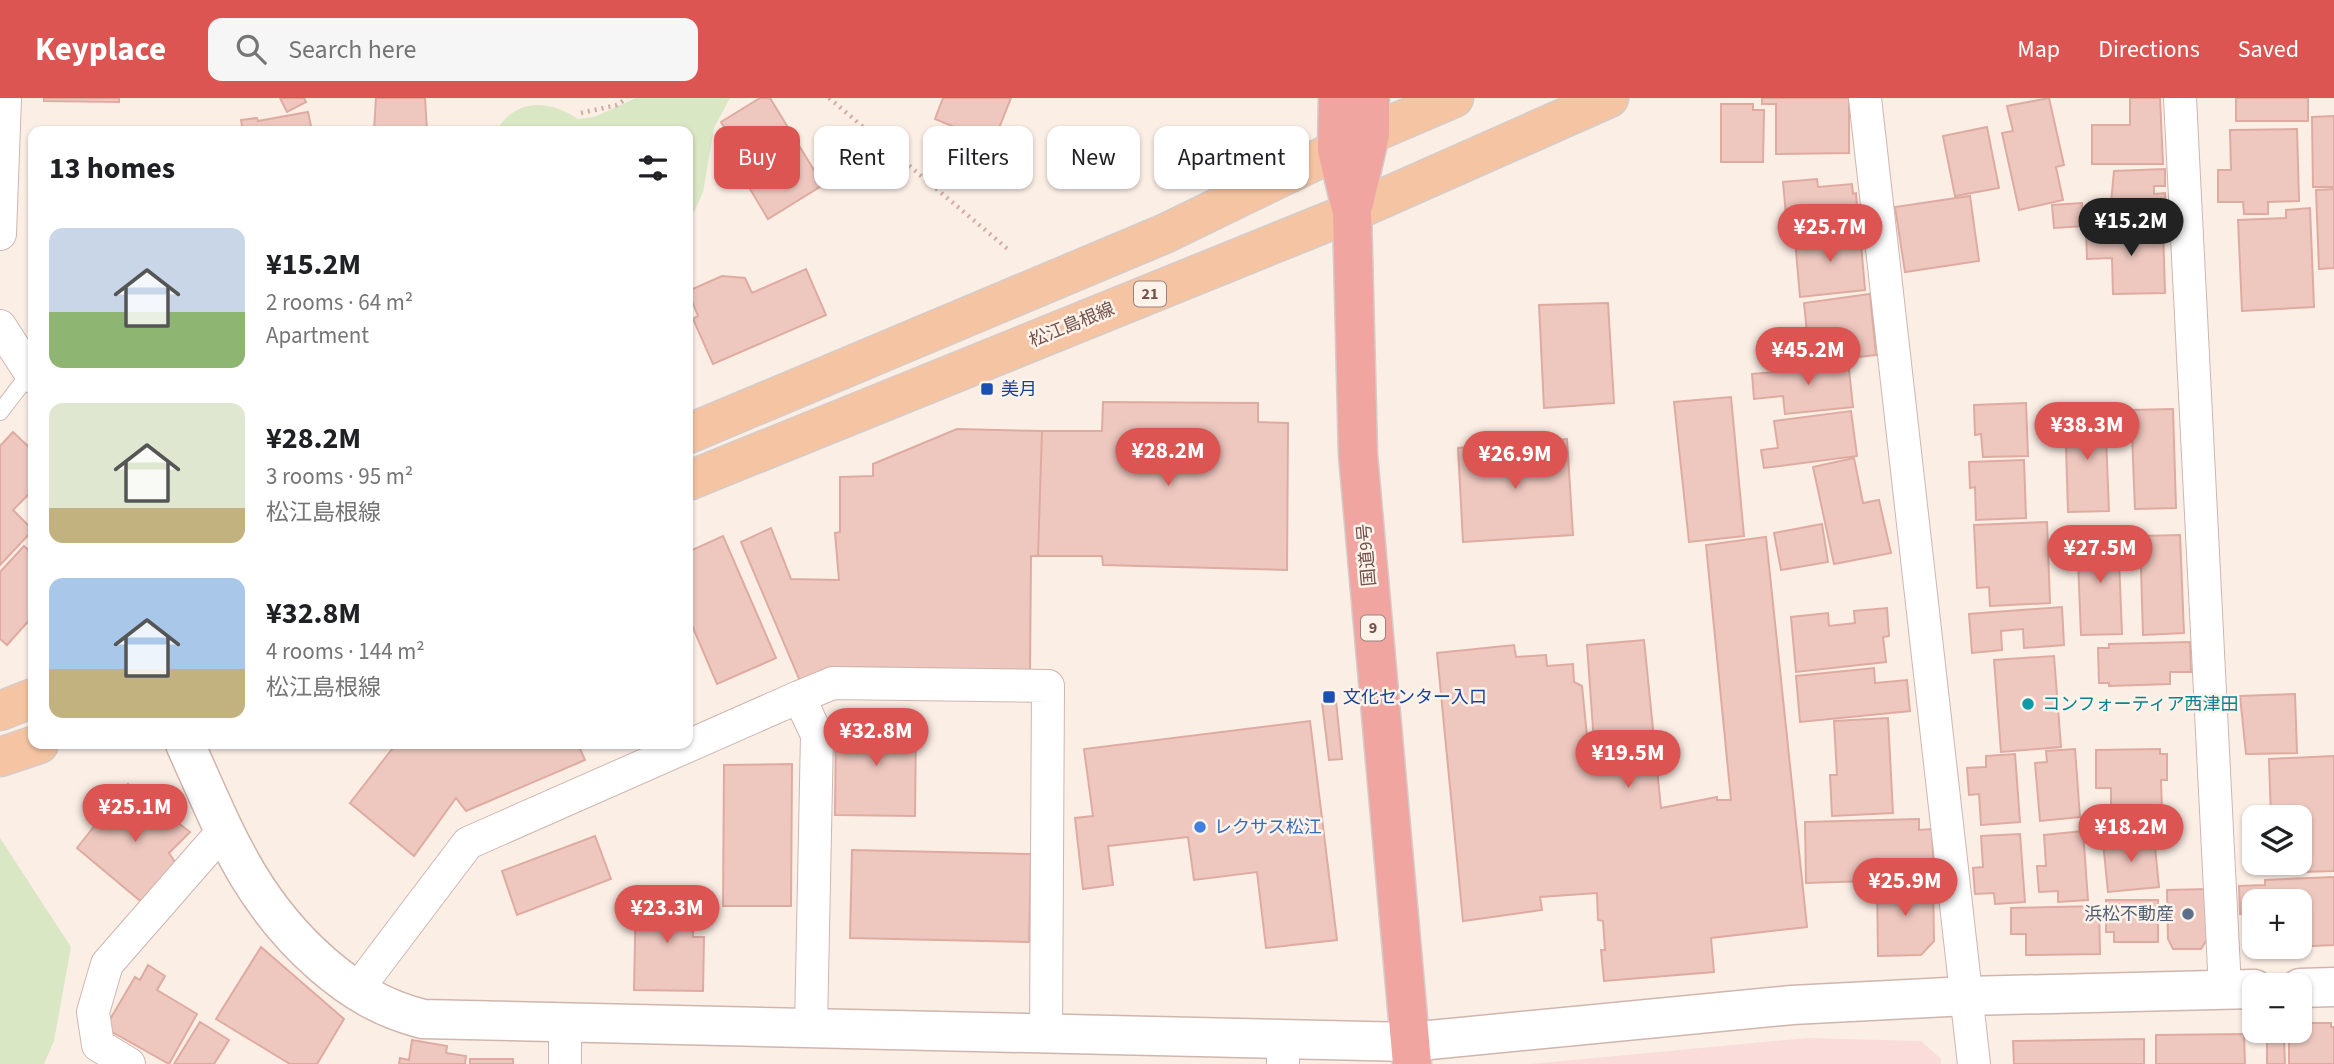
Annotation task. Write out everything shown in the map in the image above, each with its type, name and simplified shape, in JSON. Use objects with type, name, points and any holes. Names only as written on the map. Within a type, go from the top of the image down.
[{"type":"highway","name":"国道9号","points":[[1338,98],[1359,127],[1352,212],[1358,455],[1410,1053]]},
{"type":"main road","points":[[693,432],[1164,234],[1359,127],[1454,98]]},
{"type":"main road","name":"松江島根線","points":[[693,479],[1352,212],[1609,98]]},
{"type":"main road","points":[[0,711],[28,700]]},
{"type":"main road","points":[[0,757],[28,748]]},
{"type":"street","points":[[0,234],[5,98]]},
{"type":"street","points":[[1866,98],[1974,1064]]},
{"type":"street","points":[[187,749],[239,863],[278,922],[310,953],[356,990],[377,1004],[423,1019],[1046,1034],[1283,1052],[1410,1053],[1792,1005],[1967,996],[2239,989],[2180,98]]},
{"type":"street","points":[[0,326],[28,369]]},
{"type":"street","points":[[693,744],[833,683],[1048,685],[1046,1034]]},
{"type":"street","points":[[799,697],[817,735],[811,1028]]},
{"type":"street","points":[[356,990],[468,843],[681,749]]},
{"type":"street","points":[[129,1064],[92,1055],[93,1012],[107,964],[224,830]]},
{"type":"street","points":[[2312,988],[2334,987]]},
{"type":"street","points":[[565,1024],[565,1064]]},
{"type":"lane","points":[[0,412],[28,380]]},
{"type":"path","points":[[581,113],[617,105],[627,98]]},
{"type":"path","points":[[829,98],[1010,251]]},
{"type":"shaded area","points":[[1808,1038],[1921,1041],[1941,1059],[1941,1064],[1530,1064]]},
{"type":"green space","points":[[636,98],[730,98],[714,126],[703,192],[693,214],[693,126],[500,126],[513,112],[533,105],[556,108],[578,119],[594,117]]},
{"type":"green space","points":[[0,838],[71,947],[54,1041],[44,1064],[0,1064]]},
{"type":"building","points":[[44,98],[119,98],[119,102],[44,101]]},
{"type":"building","points":[[280,98],[304,98],[306,102],[287,112]]},
{"type":"building","points":[[376,98],[425,98],[427,126],[374,126]]},
{"type":"building","points":[[760,98],[770,98],[787,126],[724,126],[721,122]]},
{"type":"building","points":[[943,98],[1011,98],[1000,126],[952,126],[935,119]]},
{"type":"building","points":[[1762,98],[1849,98],[1849,153],[1776,154],[1776,104],[1762,104]]},
{"type":"building","points":[[2049,98],[2064,165],[2056,167],[2063,200],[2019,210],[2002,133],[2013,131],[2007,106]]},
{"type":"building","points":[[2130,98],[2160,98],[2163,164],[2092,164],[2092,125],[2130,125]]},
{"type":"building","points":[[2236,98],[2308,98],[2308,121],[2236,121]]},
{"type":"building","points":[[1721,104],[1753,104],[1753,110],[1764,110],[1763,162],[1721,162]]},
{"type":"building","points":[[308,112],[311,126],[242,126],[241,120],[257,118],[258,121]]},
{"type":"building","points":[[2334,116],[2334,187],[2313,187],[2312,117]]},
{"type":"building","points":[[1987,127],[1999,188],[1955,196],[1943,136]]},
{"type":"building","points":[[2297,129],[2299,201],[2268,202],[2268,214],[2244,214],[2243,202],[2218,202],[2218,170],[2231,170],[2230,130]]},
{"type":"building","points":[[800,147],[814,170],[814,189],[817,189],[768,219],[750,189],[800,189]]},
{"type":"building","points":[[2165,169],[2165,186],[2154,186],[2154,194],[2165,193],[2166,223],[2103,224],[2103,203],[2111,203],[2114,171]]},
{"type":"building","points":[[1817,179],[1818,187],[1852,184],[1853,194],[1856,193],[1859,230],[1788,237],[1783,182]]},
{"type":"building","points":[[2334,189],[2334,268],[2319,269],[2316,190]]},
{"type":"building","points":[[1970,196],[1979,261],[1905,272],[1895,207]]},
{"type":"building","points":[[2082,203],[2084,226],[2054,228],[2052,205]]},
{"type":"building","points":[[2310,208],[2314,307],[2242,311],[2238,220],[2286,218],[2286,210]]},
{"type":"building","points":[[2163,227],[2165,293],[2113,294],[2112,258],[2087,259],[2086,229]]},
{"type":"building","points":[[1860,232],[1865,290],[1800,297],[1795,239]]},
{"type":"building","points":[[806,269],[826,315],[713,364],[693,319],[698,316],[693,304],[693,289],[722,276],[745,278],[752,293]]},
{"type":"building","points":[[1870,294],[1876,355],[1810,362],[1804,303]]},
{"type":"building","points":[[1608,303],[1614,403],[1544,408],[1539,305]]},
{"type":"building","points":[[1848,361],[1853,407],[1785,414],[1783,396],[1754,399],[1752,374],[1785,371],[1785,367]]},
{"type":"building","points":[[1731,397],[1744,536],[1689,542],[1674,402]]},
{"type":"building","points":[[1103,402],[1258,403],[1258,422],[1288,423],[1287,570],[1103,565],[1102,556],[1038,556],[1042,431],[1102,431]]},
{"type":"building","points":[[2026,403],[2028,456],[1983,457],[1981,434],[1975,435],[1974,405]]},
{"type":"building","points":[[2173,409],[2176,508],[2135,509],[2131,410]]},
{"type":"building","points":[[1851,411],[1857,456],[1764,468],[1761,450],[1778,448],[1774,421]]},
{"type":"building","points":[[2105,412],[2109,511],[2068,512],[2065,414]]},
{"type":"building","points":[[957,429],[1042,431],[1038,556],[1031,556],[1030,670],[831,667],[800,681],[741,542],[771,528],[791,579],[839,580],[835,533],[840,532],[840,477],[873,476],[873,464]]},
{"type":"building","points":[[13,432],[28,446],[28,495],[13,510],[28,525],[28,535],[0,565],[0,446]]},
{"type":"building","points":[[1567,439],[1573,535],[1463,542],[1458,448]]},
{"type":"building","points":[[1854,458],[1863,503],[1879,500],[1891,553],[1834,564],[1813,467]]},
{"type":"building","points":[[2024,460],[2026,518],[1976,520],[1975,487],[1970,488],[1969,462]]},
{"type":"building","points":[[2047,522],[2050,603],[1990,606],[1989,587],[1977,588],[1974,525]]},
{"type":"building","points":[[1822,524],[1828,562],[1781,570],[1774,533]]},
{"type":"building","points":[[2118,535],[2122,634],[2081,635],[2077,537]]},
{"type":"building","points":[[2180,535],[2184,633],[2143,635],[2140,536]]},
{"type":"building","points":[[723,536],[776,658],[717,684],[693,628],[693,550]]},
{"type":"building","points":[[1766,537],[1807,927],[1711,938],[1714,972],[1604,981],[1601,950],[1605,950],[1603,921],[1598,920],[1597,893],[1540,897],[1542,910],[1463,921],[1437,653],[1514,645],[1516,657],[1546,655],[1547,666],[1573,664],[1574,682],[1582,686],[1589,756],[1595,756],[1587,645],[1644,640],[1661,808],[1717,797],[1717,800],[1731,800],[1706,545]]},
{"type":"building","points":[[24,546],[28,550],[28,622],[7,645],[0,639],[0,572]]},
{"type":"building","points":[[2062,607],[2064,645],[2024,648],[2023,629],[2001,631],[2002,650],[1972,653],[1969,614]]},
{"type":"building","points":[[1887,608],[1889,636],[1883,637],[1886,662],[1796,672],[1791,617],[1828,613],[1829,626],[1855,623],[1854,611]]},
{"type":"building","points":[[2190,642],[2191,672],[2170,672],[2170,684],[2109,686],[2109,683],[2099,683],[2098,648],[2109,648],[2109,644]]},
{"type":"building","name":"コンフォーティア西津田","points":[[2054,656],[2061,747],[2001,752],[1994,660]]},
{"type":"building","points":[[1874,668],[1875,683],[1907,680],[1910,711],[1800,722],[1796,676]]},
{"type":"building","points":[[2295,694],[2297,753],[2246,754],[2240,696]]},
{"type":"building","points":[[1336,701],[1342,759],[1329,760],[1322,702]]},
{"type":"building","points":[[1888,718],[1893,813],[1832,816],[1830,775],[1837,775],[1834,721]]},
{"type":"building","points":[[836,721],[916,721],[915,816],[835,815]]},
{"type":"building","name":"レクサス松江","points":[[1310,721],[1337,940],[1266,948],[1257,872],[1194,880],[1188,837],[1108,846],[1113,885],[1083,889],[1075,818],[1093,816],[1084,749]]},
{"type":"building","points":[[392,749],[580,749],[585,760],[466,811],[456,798],[414,856],[350,803]]},
{"type":"building","points":[[2075,749],[2080,817],[2040,821],[2035,763],[2047,762],[2046,751]]},
{"type":"building","points":[[2160,749],[2160,754],[2167,754],[2167,780],[2161,780],[2162,812],[2148,812],[2148,830],[2111,831],[2111,788],[2096,788],[2096,750]]},
{"type":"building","points":[[2015,754],[2020,822],[1981,825],[1979,794],[1969,795],[1967,768],[1986,767],[1986,756]]},
{"type":"building","points":[[2334,756],[2334,871],[2312,872],[2312,805],[2271,805],[2269,759]]},
{"type":"building","points":[[792,764],[791,906],[723,906],[724,765]]},
{"type":"building","points":[[128,784],[190,832],[169,853],[178,867],[144,904],[77,848]]},
{"type":"building","points":[[1919,819],[1919,830],[1932,829],[1934,879],[1806,883],[1805,822]]},
{"type":"building","points":[[2083,831],[2088,900],[2058,902],[2058,891],[2039,892],[2037,866],[2046,866],[2044,835]]},
{"type":"building","points":[[2020,834],[2025,902],[1995,904],[1994,893],[1975,894],[1973,868],[1983,867],[1981,836]]},
{"type":"building","points":[[595,836],[611,879],[517,915],[502,871]]},
{"type":"building","points":[[2154,837],[2159,887],[2108,892],[2103,842]]},
{"type":"building","points":[[852,850],[1031,854],[1029,942],[850,938]]},
{"type":"building","points":[[2334,877],[2334,945],[2312,946],[2312,889],[2242,889],[2240,914],[2239,886],[2265,885],[2265,880]]},
{"type":"building","points":[[1933,881],[1934,941],[1921,955],[1878,956],[1877,882]]},
{"type":"building","name":"浜松不動産","points":[[2208,889],[2208,938],[2201,949],[2173,949],[2168,939],[2167,890]]},
{"type":"building","points":[[636,894],[694,895],[693,937],[704,937],[703,991],[634,990]]},
{"type":"building","points":[[2106,900],[2158,900],[2158,942],[2114,942],[2114,932],[2106,932]]},
{"type":"building","points":[[2099,906],[2100,954],[2026,955],[2026,934],[2011,934],[2011,908]]},
{"type":"building","points":[[261,947],[344,1019],[317,1064],[290,1064],[216,1019]]},
{"type":"building","points":[[148,965],[165,976],[157,990],[197,1014],[169,1064],[105,1028],[135,977],[140,980]]},
{"type":"building","points":[[200,1022],[229,1040],[214,1064],[174,1064]]},
{"type":"building","points":[[2312,1023],[2331,1023],[2331,1027],[2334,1027],[2334,1064],[2289,1064],[2289,1043],[2312,1043]]},
{"type":"building","points":[[2242,1034],[2245,1064],[2156,1064],[2156,1035]]},
{"type":"building","points":[[2144,1039],[2144,1064],[2014,1064],[2013,1041]]},
{"type":"building","points":[[412,1040],[447,1046],[446,1053],[466,1056],[465,1064],[399,1064],[400,1058],[409,1060]]},
{"type":"building","points":[[2267,1043],[2284,1043],[2285,1064],[2267,1064]]},
{"type":"building","points":[[470,1059],[513,1059],[513,1064],[470,1064]]},
{"type":"place","name":"美月","points":[[987,389]]},
{"type":"place","name":"文化センター入口","points":[[1329,697]]},
{"type":"place","name":"コンフォーティア西津田","points":[[2028,704]]},
{"type":"place","name":"レクサス松江","points":[[1200,827]]},
{"type":"place","name":"浜松不動産","points":[[2188,914]]}]
